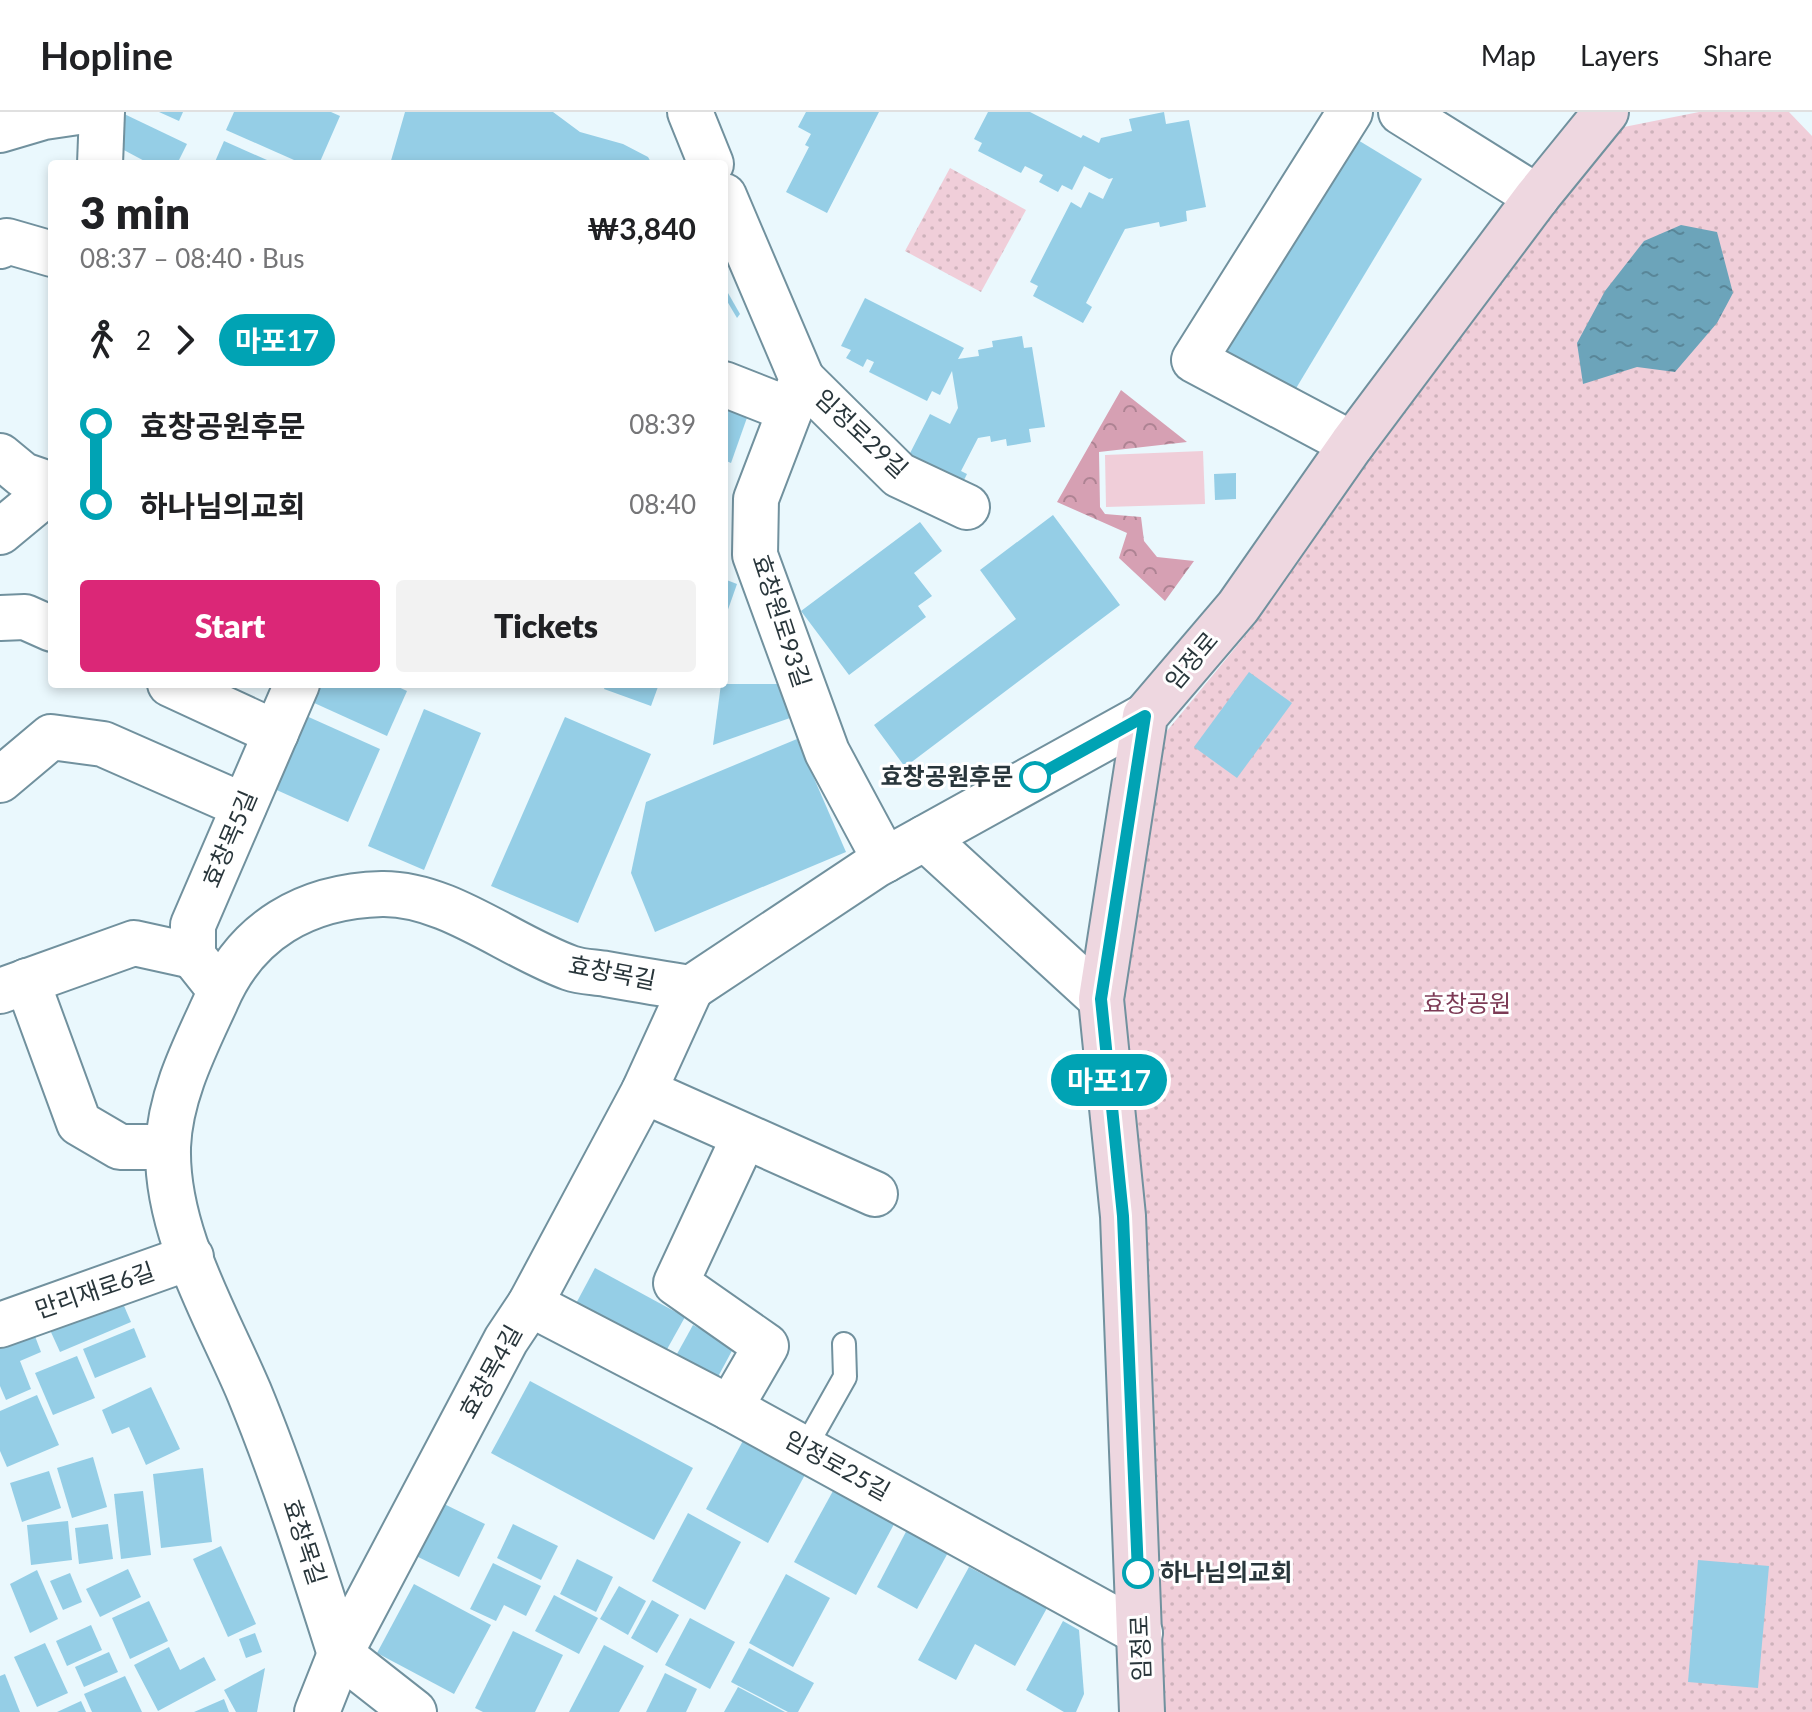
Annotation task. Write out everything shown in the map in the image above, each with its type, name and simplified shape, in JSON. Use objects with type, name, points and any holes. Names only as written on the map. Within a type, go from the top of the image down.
[{"type":"street","points":[[0,130],[44,117],[78,112]]},
{"type":"street","points":[[99,160],[102,112]]},
{"type":"street","points":[[690,112],[709,160]]},
{"type":"street","points":[[1350,112],[1194,360],[1352,444]]},
{"type":"street","points":[[1401,112],[1537,197]]},
{"type":"street","name":"임정로","points":[[1142,1712],[1123,1216],[1101,999],[1145,716],[1238,607],[1352,444],[1537,197],[1606,112]]},
{"type":"street","points":[[728,207],[796,394],[728,385]]},
{"type":"street","points":[[0,246],[7,241],[48,253]]},
{"type":"street","name":"임정로29길","points":[[796,394],[899,475],[967,507]]},
{"type":"street","name":"효창원로93길","points":[[796,394],[756,499],[755,555],[827,752],[885,860]]},
{"type":"street","points":[[0,456],[23,475],[48,485]]},
{"type":"street","points":[[0,532],[48,490]]},
{"type":"street","points":[[179,688],[276,733]]},
{"type":"street","name":"효창목5길","points":[[193,956],[193,925],[295,688]]},
{"type":"street","points":[[691,988],[885,860],[1145,716]]},
{"type":"street","points":[[0,780],[51,737],[103,744],[244,806]]},
{"type":"street","points":[[925,838],[1101,999]]},
{"type":"street","name":"효창목길","points":[[340,1654],[294,1510],[178,1218],[168,1147],[176,1096],[220,990],[242,956],[264,932],[294,913],[354,896],[384,894],[423,898],[571,969],[691,988]]},
{"type":"street","points":[[168,1147],[120,1147],[79,1123],[8,983],[134,943],[193,956],[220,990]]},
{"type":"street","name":"효창목4길","points":[[340,1654],[506,1340],[530,1304],[644,1091],[691,988]]},
{"type":"street","points":[[644,1091],[875,1194]]},
{"type":"street","points":[[730,1408],[766,1346],[676,1283],[744,1137]]},
{"type":"street","name":"만리재로6길","points":[[0,1325],[191,1257]]},
{"type":"street","name":"임정로25길","points":[[530,1304],[805,1448],[1140,1633]]},
{"type":"street","points":[[317,1712],[340,1654],[414,1712]]},
{"type":"lane","points":[[805,1448],[845,1377],[844,1344]]},
{"type":"green space","name":"효창공원","points":[[1699,112],[1789,112],[1812,136],[1812,1712],[1159,1712],[1118,1002],[1153,748],[1254,625],[1288,541],[1619,128]]},
{"type":"green space","points":[[950,168],[1026,210],[981,292],[905,251]]},
{"type":"green space","points":[[1121,390],[1187,442],[1099,452],[1100,507],[1105,514],[1141,517],[1144,541],[1157,557],[1194,561],[1165,601],[1119,558],[1127,533],[1057,502]]},
{"type":"green space","points":[[1203,451],[1205,504],[1106,507],[1105,455]]},
{"type":"water","points":[[1681,225],[1717,232],[1733,293],[1717,323],[1675,372],[1637,367],[1583,384],[1577,343],[1605,291],[1644,241]]},
{"type":"building","points":[[120,112],[187,144],[179,160],[143,160],[122,149]]},
{"type":"building","points":[[159,112],[183,112],[179,121]]},
{"type":"building","points":[[234,112],[331,112],[340,116],[321,160],[294,160],[226,130]]},
{"type":"building","points":[[405,112],[553,112],[580,132],[623,144],[650,160],[391,160]]},
{"type":"building","points":[[806,112],[879,112],[827,213],[786,192],[809,147],[805,145],[811,134],[798,127]]},
{"type":"building","points":[[988,112],[1030,112],[1081,138],[1083,135],[1099,143],[1101,138],[1132,131],[1129,119],[1164,112],[1166,124],[1189,120],[1206,207],[1186,211],[1187,221],[1160,227],[1159,222],[1125,229],[1086,303],[1092,307],[1083,323],[1033,296],[1038,286],[1030,282],[1071,202],[1081,208],[1089,192],[1103,199],[1113,178],[1109,179],[1084,166],[1072,190],[1062,185],[1058,192],[1039,182],[1043,175],[1025,166],[1021,173],[978,151],[982,143],[974,139]]},
{"type":"building","points":[[1348,134],[1422,179],[1286,405],[1212,360]]},
{"type":"building","points":[[224,141],[267,160],[216,160]]},
{"type":"building","points":[[728,293],[740,314],[737,318],[728,303]]},
{"type":"building","points":[[865,298],[964,348],[958,359],[979,356],[978,350],[993,347],[992,341],[1022,336],[1024,348],[1032,347],[1045,427],[1029,429],[1031,442],[1007,446],[1006,439],[991,442],[990,436],[978,438],[961,471],[967,474],[959,490],[905,463],[930,414],[950,424],[958,408],[952,371],[940,395],[932,391],[927,401],[869,372],[874,362],[867,359],[863,367],[846,358],[851,350],[841,346]]},
{"type":"building","points":[[728,404],[749,412],[731,463],[728,462]]},
{"type":"building","points":[[1236,473],[1236,499],[1215,500],[1214,474]]},
{"type":"building","points":[[1053,515],[1120,605],[905,767],[874,725],[1016,619],[980,570]]},
{"type":"building","points":[[920,522],[942,551],[914,573],[932,596],[918,606],[926,617],[849,675],[801,611]]},
{"type":"building","points":[[728,581],[737,584],[728,610]]},
{"type":"building","points":[[1249,672],[1292,703],[1237,778],[1194,747]]},
{"type":"building","points":[[728,684],[781,684],[790,718],[713,745],[720,688],[728,688]]},
{"type":"building","points":[[305,688],[401,688],[407,691],[387,736],[301,697]]},
{"type":"building","points":[[604,688],[658,688],[651,706]]},
{"type":"building","points":[[424,709],[481,733],[424,870],[368,846]]},
{"type":"building","points":[[293,710],[380,749],[348,822],[261,783]]},
{"type":"building","points":[[565,717],[651,754],[578,923],[491,886]]},
{"type":"building","points":[[797,739],[846,852],[655,932],[631,873],[646,802]]},
{"type":"building","points":[[595,1268],[685,1317],[661,1360],[572,1311]]},
{"type":"building","points":[[121,1299],[131,1322],[60,1352],[50,1330]]},
{"type":"building","points":[[693,1325],[734,1347],[713,1386],[672,1363]]},
{"type":"building","points":[[134,1328],[146,1357],[95,1378],[83,1349]]},
{"type":"building","points":[[33,1331],[41,1352],[20,1361],[31,1389],[6,1400],[0,1386],[0,1345]]},
{"type":"building","points":[[77,1356],[95,1398],[53,1415],[35,1373]]},
{"type":"building","points":[[530,1381],[693,1468],[654,1540],[491,1453]]},
{"type":"building","points":[[151,1387],[180,1449],[146,1465],[129,1427],[112,1434],[102,1410]]},
{"type":"building","points":[[37,1395],[59,1445],[7,1467],[0,1451],[0,1411]]},
{"type":"building","points":[[745,1437],[807,1471],[768,1543],[706,1509]]},
{"type":"building","points":[[93,1457],[107,1507],[72,1518],[57,1468]]},
{"type":"building","points":[[203,1468],[212,1542],[161,1548],[153,1474]]},
{"type":"building","points":[[49,1471],[61,1508],[22,1522],[10,1483]]},
{"type":"building","points":[[839,1480],[900,1513],[856,1595],[794,1562]]},
{"type":"building","points":[[143,1491],[151,1555],[121,1559],[114,1494]]},
{"type":"building","points":[[436,1500],[485,1524],[459,1577],[410,1553]]},
{"type":"building","points":[[688,1513],[741,1542],[705,1610],[652,1581]]},
{"type":"building","points":[[68,1521],[72,1560],[31,1565],[27,1525]]},
{"type":"building","points":[[108,1524],[113,1559],[79,1564],[75,1528]]},
{"type":"building","points":[[513,1524],[558,1546],[541,1580],[497,1558]]},
{"type":"building","points":[[909,1526],[950,1549],[917,1609],[877,1587]]},
{"type":"building","points":[[221,1546],[256,1624],[228,1637],[193,1559]]},
{"type":"building","points":[[577,1559],[613,1577],[596,1612],[560,1594]]},
{"type":"building","points":[[1698,1560],[1769,1566],[1758,1688],[1688,1682]]},
{"type":"building","points":[[493,1563],[541,1586],[526,1616],[504,1605],[496,1621],[470,1609]]},
{"type":"building","points":[[969,1567],[1047,1608],[1015,1666],[975,1644],[956,1680],[918,1660]]},
{"type":"building","points":[[128,1569],[141,1597],[100,1617],[86,1589]]},
{"type":"building","points":[[37,1570],[58,1619],[30,1633],[10,1584]]},
{"type":"building","points":[[70,1573],[82,1602],[63,1610],[50,1581]]},
{"type":"building","points":[[786,1574],[830,1598],[793,1667],[749,1643]]},
{"type":"building","points":[[414,1584],[491,1625],[454,1694],[377,1653]]},
{"type":"building","points":[[619,1586],[646,1601],[628,1635],[600,1619]]},
{"type":"building","points":[[554,1595],[598,1618],[579,1654],[535,1631]]},
{"type":"building","points":[[652,1600],[679,1615],[657,1653],[631,1638]]},
{"type":"building","points":[[149,1601],[168,1641],[130,1659],[112,1618]]},
{"type":"building","points":[[690,1618],[735,1642],[710,1689],[665,1665]]},
{"type":"building","points":[[1063,1621],[1079,1630],[1084,1694],[1076,1712],[1064,1712],[1026,1690]]},
{"type":"building","points":[[91,1625],[102,1650],[67,1666],[56,1641]]},
{"type":"building","points":[[513,1631],[563,1655],[535,1712],[483,1712],[475,1708]]},
{"type":"building","points":[[255,1633],[262,1652],[246,1658],[239,1639]]},
{"type":"building","points":[[45,1643],[68,1693],[37,1707],[14,1657]]},
{"type":"building","points":[[604,1645],[644,1666],[619,1712],[569,1712]]},
{"type":"building","points":[[169,1647],[180,1670],[204,1657],[216,1680],[158,1711],[134,1665]]},
{"type":"building","points":[[749,1648],[814,1683],[798,1712],[788,1712],[731,1682]]},
{"type":"building","points":[[109,1652],[118,1672],[84,1687],[75,1667]]},
{"type":"building","points":[[265,1668],[257,1712],[236,1712],[224,1690]]},
{"type":"building","points":[[665,1673],[697,1689],[686,1712],[646,1712]]},
{"type":"building","points":[[5,1674],[20,1712],[0,1712],[0,1676]]},
{"type":"building","points":[[125,1676],[142,1712],[92,1712],[84,1694]]},
{"type":"building","points":[[738,1687],[785,1712],[724,1712]]},
{"type":"building","points":[[224,1699],[229,1712],[194,1712]]},
{"type":"building","points":[[81,1701],[86,1712],[57,1712]]},
{"type":"bus line","name":"마포17","points":[[1035,777],[1145,716],[1101,999],[1123,1216],[1138,1573]]},
{"type":"place","name":"효창공원후문","points":[[1035,777]]},
{"type":"place","name":"하나님의교회","points":[[1138,1573]]}]
